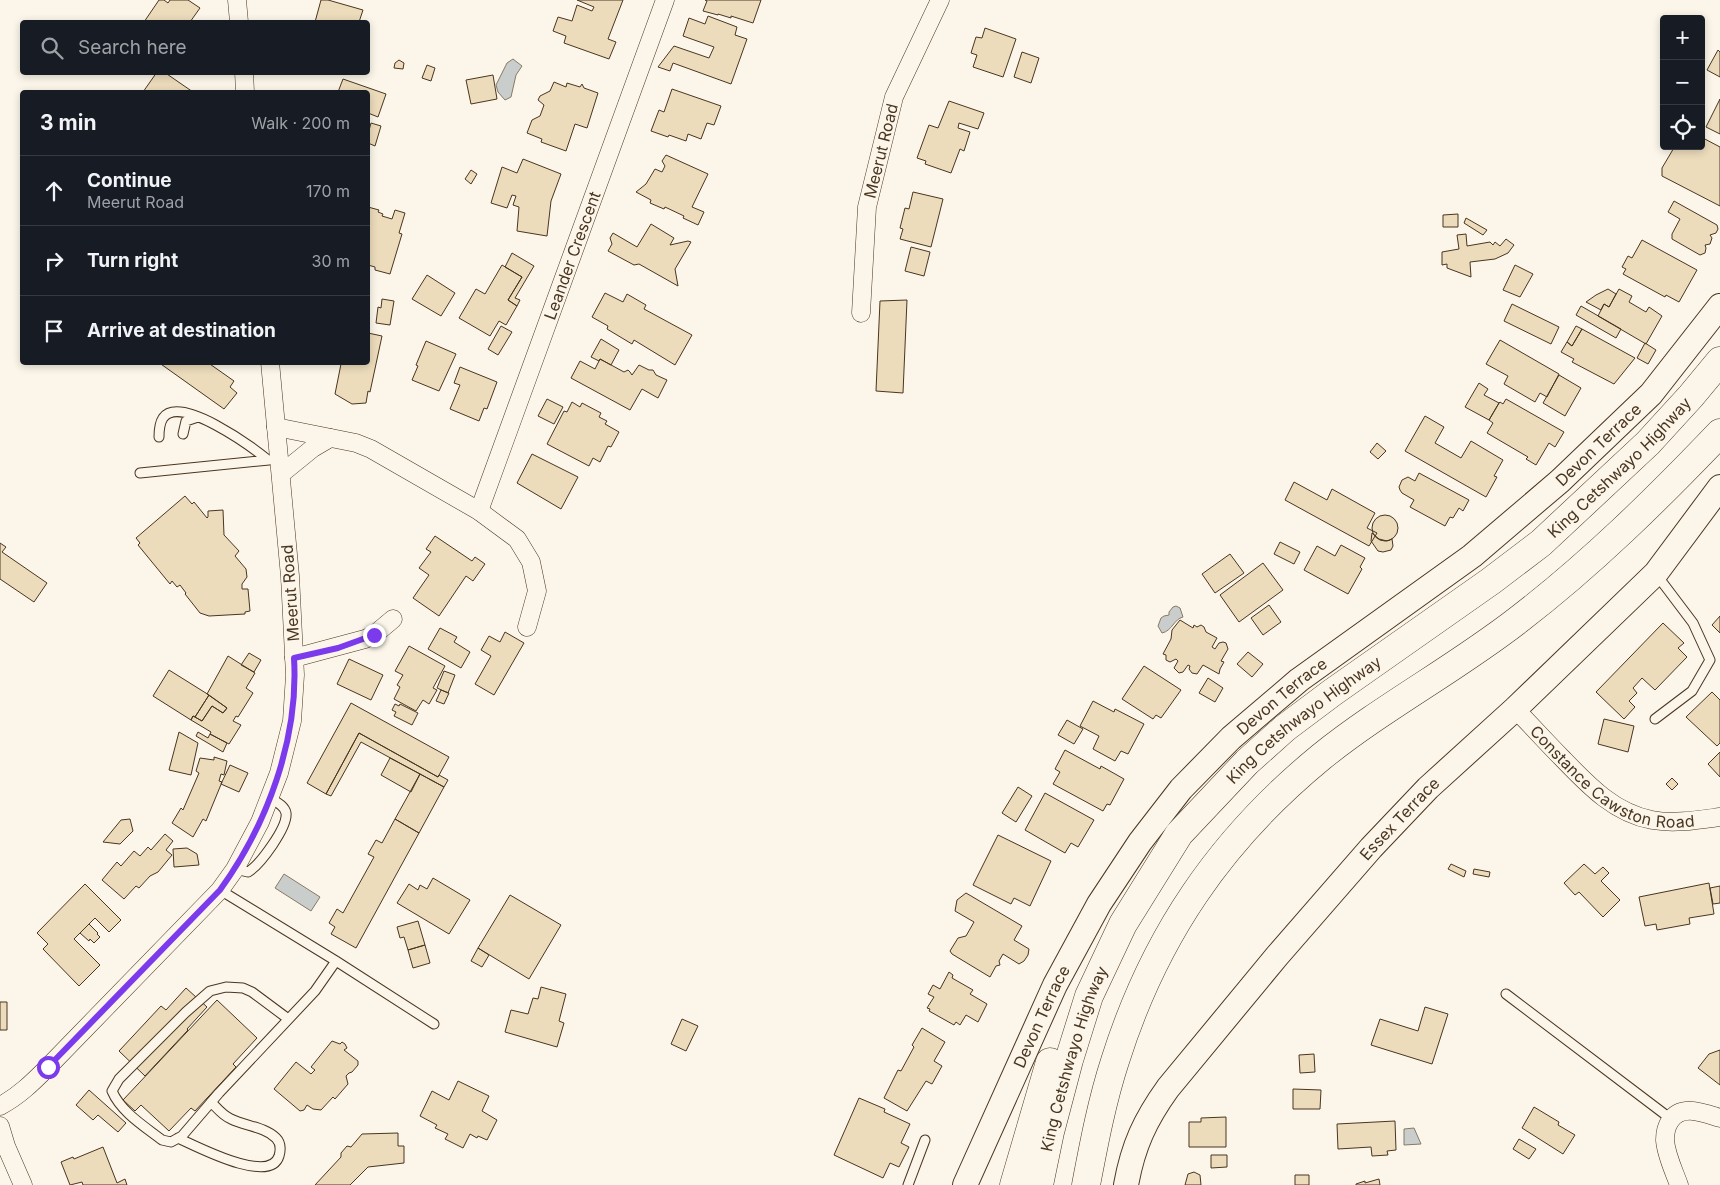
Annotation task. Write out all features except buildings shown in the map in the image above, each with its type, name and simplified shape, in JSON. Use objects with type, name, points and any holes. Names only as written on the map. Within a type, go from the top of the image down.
[{"type":"highway","name":"King Cetshwayo Highway","points":[[1039,1185],[1050,1132],[1069,1060],[1089,996],[1123,924],[1179,834],[1247,762],[1285,728],[1332,692],[1542,543],[1648,443],[1720,361]]},
{"type":"highway","points":[[1086,1185],[1097,1127],[1114,1062],[1141,990],[1177,920],[1204,879],[1236,838],[1269,804],[1322,757],[1518,620],[1546,597],[1625,528],[1720,433]]},
{"type":"highway","points":[[1014,1185],[1048,1066],[1079,984],[1098,945],[1128,898],[1144,875],[1168,850]]},
{"type":"street","points":[[237,0],[239,20]]},
{"type":"street","name":"Leander Crescent","points":[[479,511],[665,0]]},
{"type":"street","name":"Meerut Road","points":[[861,313],[867,207],[894,97],[940,0]]},
{"type":"street","points":[[244,75],[246,90]]},
{"type":"street","name":"Devon Terrace","points":[[966,1185],[1060,977],[1099,904],[1140,842],[1181,789],[1231,738],[1300,680],[1472,556],[1560,481],[1650,394],[1720,306]]},
{"type":"street","name":"Meerut Road","points":[[0,1106],[31,1084],[220,890],[235,869],[260,822],[279,773],[292,721],[295,675],[290,576],[276,465],[276,427],[270,365]]},
{"type":"street","points":[[276,427],[356,443],[372,449],[479,511],[516,539],[531,562],[537,591],[527,627]]},
{"type":"street","points":[[276,465],[330,438]]},
{"type":"street","name":"Essex Terrace","points":[[1126,1185],[1130,1162],[1152,1110],[1277,956],[1371,848],[1428,788],[1515,709],[1656,573],[1720,487]]},
{"type":"street","points":[[294,658],[365,639],[374,635],[392,619]]},
{"type":"street","name":"Constance Cawston Road","points":[[1515,709],[1592,789],[1617,808],[1651,820],[1669,822],[1720,817]]},
{"type":"street","points":[[1679,1185],[1665,1140],[1666,1129],[1671,1119],[1681,1111],[1699,1112],[1720,1118]]},
{"type":"street","points":[[0,1126],[23,1185]]},
{"type":"lane","points":[[159,437],[161,422],[169,413],[186,412],[199,416],[228,433],[276,465]]},
{"type":"lane","points":[[183,434],[186,421],[199,416]]},
{"type":"lane","points":[[140,473],[276,465]]},
{"type":"lane","points":[[1655,719],[1692,691],[1710,660],[1692,623],[1656,573]]},
{"type":"lane","points":[[220,890],[434,1024]]},
{"type":"lane","points":[[287,1018],[252,992],[243,988],[226,987],[210,991],[186,1012],[119,1079],[112,1091],[121,1106],[164,1142],[171,1142],[178,1138],[188,1130],[287,1018],[315,991],[336,961]]},
{"type":"lane","points":[[1506,994],[1671,1119]]},
{"type":"lane","points":[[178,1138],[239,1166],[261,1170],[268,1169],[276,1164],[281,1149],[275,1136],[227,1117],[211,1102]]},
{"type":"lane","points":[[908,1185],[925,1140]]},
{"type":"shaded area","points":[[513,59],[522,66],[516,75],[511,97],[505,100],[498,92],[496,85],[507,63]]},
{"type":"shaded area","points":[[1176,606],[1180,608],[1183,617],[1162,633],[1158,626],[1161,618],[1169,615],[1169,612]]},
{"type":"shaded area","points":[[284,874],[320,897],[311,911],[275,888]]},
{"type":"shaded area","points":[[1414,1128],[1421,1144],[1404,1145],[1404,1129]]},
{"type":"route","points":[[48,1067],[220,890],[235,869],[260,822],[285,752],[292,721],[295,675],[294,658],[338,648],[374,635]]}]
